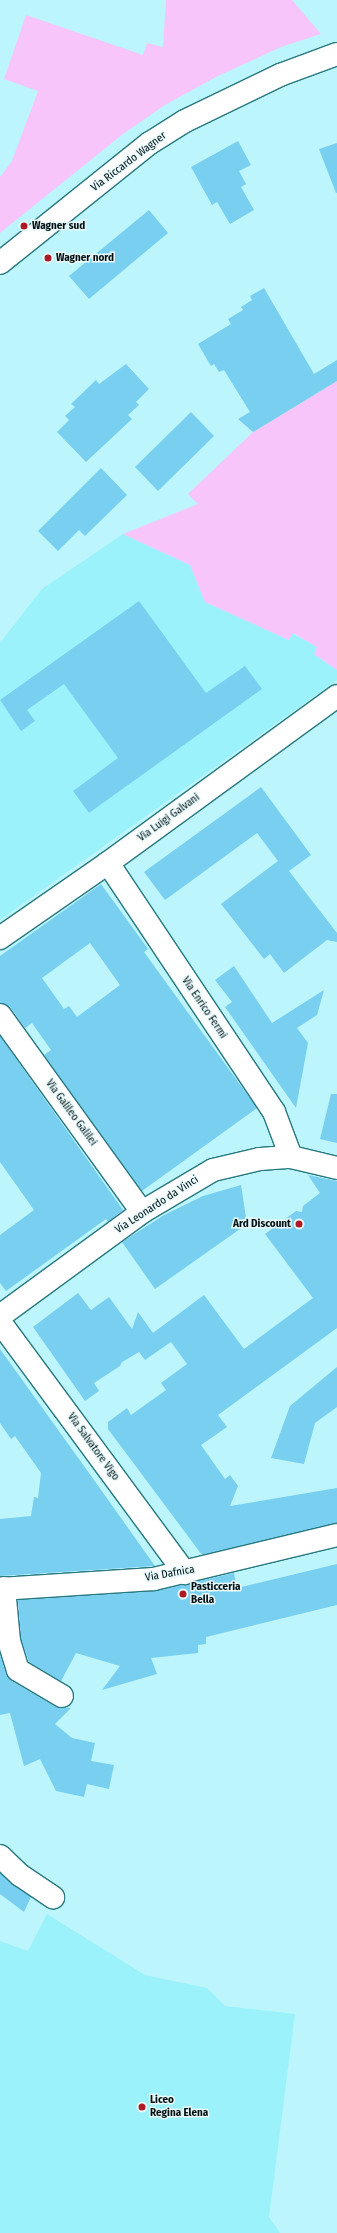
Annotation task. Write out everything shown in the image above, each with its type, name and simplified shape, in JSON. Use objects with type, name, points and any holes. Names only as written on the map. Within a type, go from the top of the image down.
[{"type":"street","name":"Via Riccardo Wagner","points":[[0,263],[150,143],[185,121],[280,75],[337,54]]},
{"type":"street","name":"Via Luigi Galvani","points":[[0,938],[108,863],[337,696]]},
{"type":"street","name":"Via Enrico Fermi","points":[[108,863],[274,1112],[291,1158]]},
{"type":"street","name":"Via Galileo Galilei","points":[[0,1015],[142,1212]]},
{"type":"street","name":"Via Leonardo da Vinci","points":[[0,1316],[142,1212],[213,1170],[260,1159],[291,1158],[337,1168]]},
{"type":"street","name":"Via Salvatore Vigo","points":[[0,1322],[185,1573]]},
{"type":"street","name":"Via Dafnica","points":[[2,1588],[154,1579],[185,1573],[337,1535]]},
{"type":"street","points":[[2,1588],[9,1641],[18,1670],[62,1696]]},
{"type":"street","points":[[0,1856],[20,1875],[53,1897]]},
{"type":"shaded area","points":[[166,0],[292,0],[321,34],[281,47],[216,77],[165,105],[123,134],[0,233],[0,177],[12,161],[38,91],[4,79],[26,15],[143,55],[147,43],[163,47]]},
{"type":"shaded area","points":[[337,381],[337,670],[314,654],[317,647],[293,633],[289,640],[205,602],[190,565],[123,534],[198,504],[188,494],[253,432]]},
{"type":"shaded area","points":[[123,534],[190,565],[205,602],[289,640],[292,633],[317,647],[314,654],[337,670],[337,680],[0,920],[0,643],[42,589]]},
{"type":"shaded area","name":"Liceo Regina Elena","points":[[47,1914],[145,1975],[207,1988],[225,2006],[295,2014],[269,2217],[280,2233],[0,2233],[0,1941],[28,1951]]},
{"type":"building","points":[[238,141],[251,165],[239,171],[246,184],[241,187],[254,210],[230,224],[217,202],[212,205],[191,167]]},
{"type":"building","points":[[337,143],[337,193],[336,193],[319,149]]},
{"type":"building","points":[[149,210],[168,233],[89,299],[69,276]]},
{"type":"building","points":[[264,288],[314,374],[337,360],[337,381],[253,432],[238,419],[250,412],[224,370],[219,372],[214,364],[211,366],[198,344],[231,324],[228,319],[243,310],[241,307],[252,300],[250,296]]},
{"type":"building","points":[[126,364],[149,389],[136,402],[139,405],[128,415],[132,419],[86,462],[57,432],[69,420],[65,416],[75,407],[71,404],[96,380],[99,384]]},
{"type":"building","points":[[191,412],[214,436],[158,491],[135,467]]},
{"type":"building","points":[[101,468],[127,495],[85,536],[79,530],[58,551],[38,531]]},
{"type":"building","points":[[139,601],[206,693],[245,666],[262,689],[89,813],[73,791],[118,758],[64,684],[27,710],[35,721],[21,731],[0,700]]},
{"type":"building","points":[[261,787],[311,855],[289,871],[337,933],[337,942],[327,940],[284,973],[270,954],[264,959],[221,904],[278,861],[257,833],[165,900],[144,872]]},
{"type":"building","points":[[101,884],[148,949],[144,952],[257,1108],[142,1191],[44,1055],[51,1050],[32,1023],[25,1028],[10,1007],[0,1003],[0,956]],"holes":[[[90,943],[120,985],[77,1017],[69,1006],[64,1009],[42,978]]]},
{"type":"building","points":[[234,966],[272,1023],[324,990],[317,1015],[297,1028],[308,1043],[296,1108],[225,1007],[232,1002],[215,980]]},
{"type":"building","points":[[0,1036],[123,1210],[108,1222],[106,1219],[6,1291],[0,1283],[0,1235],[34,1210],[0,1162]]},
{"type":"building","points":[[331,1094],[337,1094],[337,1143],[320,1139]]},
{"type":"building","points":[[308,1175],[337,1181],[337,1328],[218,1415],[227,1427],[201,1445],[225,1479],[230,1475],[238,1486],[230,1506],[337,1488],[337,1523],[202,1555],[108,1429],[108,1422],[127,1408],[131,1415],[166,1390],[161,1383],[187,1364],[171,1342],[145,1360],[139,1352],[122,1362],[120,1366],[94,1383],[99,1391],[85,1401],[33,1327],[78,1293],[91,1310],[109,1297],[132,1329],[138,1312],[153,1333],[204,1295],[244,1349],[313,1298],[265,1234],[296,1211],[302,1212],[303,1206],[320,1193]]},
{"type":"building","points":[[241,1185],[247,1224],[155,1289],[122,1242],[164,1215],[203,1196]]},
{"type":"building","points":[[0,1349],[155,1566],[0,1576],[0,1519],[31,1516],[34,1497],[38,1498],[41,1473],[15,1436],[11,1439],[0,1423]]},
{"type":"building","points":[[337,1367],[337,1407],[315,1423],[304,1464],[271,1458],[290,1406]]},
{"type":"building","points":[[337,1564],[337,1605],[206,1637],[206,1644],[198,1645],[198,1653],[151,1658],[157,1674],[102,1690],[120,1666],[76,1653],[61,1681],[29,1662],[21,1639],[18,1600],[155,1591],[234,1573],[237,1588]]},
{"type":"building","points":[[0,1654],[6,1674],[12,1681],[56,1707],[71,1708],[55,1724],[72,1738],[95,1743],[91,1761],[114,1765],[109,1789],[87,1784],[84,1797],[56,1791],[40,1759],[24,1766],[10,1713],[0,1715]]},
{"type":"building","points":[[0,1873],[31,1897],[24,1912],[0,1894]]},
{"type":"place","name":"Wagner sud","points":[[24,226]]},
{"type":"place","name":"Wagner nord","points":[[48,258]]},
{"type":"place","name":"Ard Discount","points":[[299,1224]]},
{"type":"place","name":"Pasticceria Bella","points":[[183,1594]]},
{"type":"place","name":"Liceo Regina Elena","points":[[142,2107]]}]
